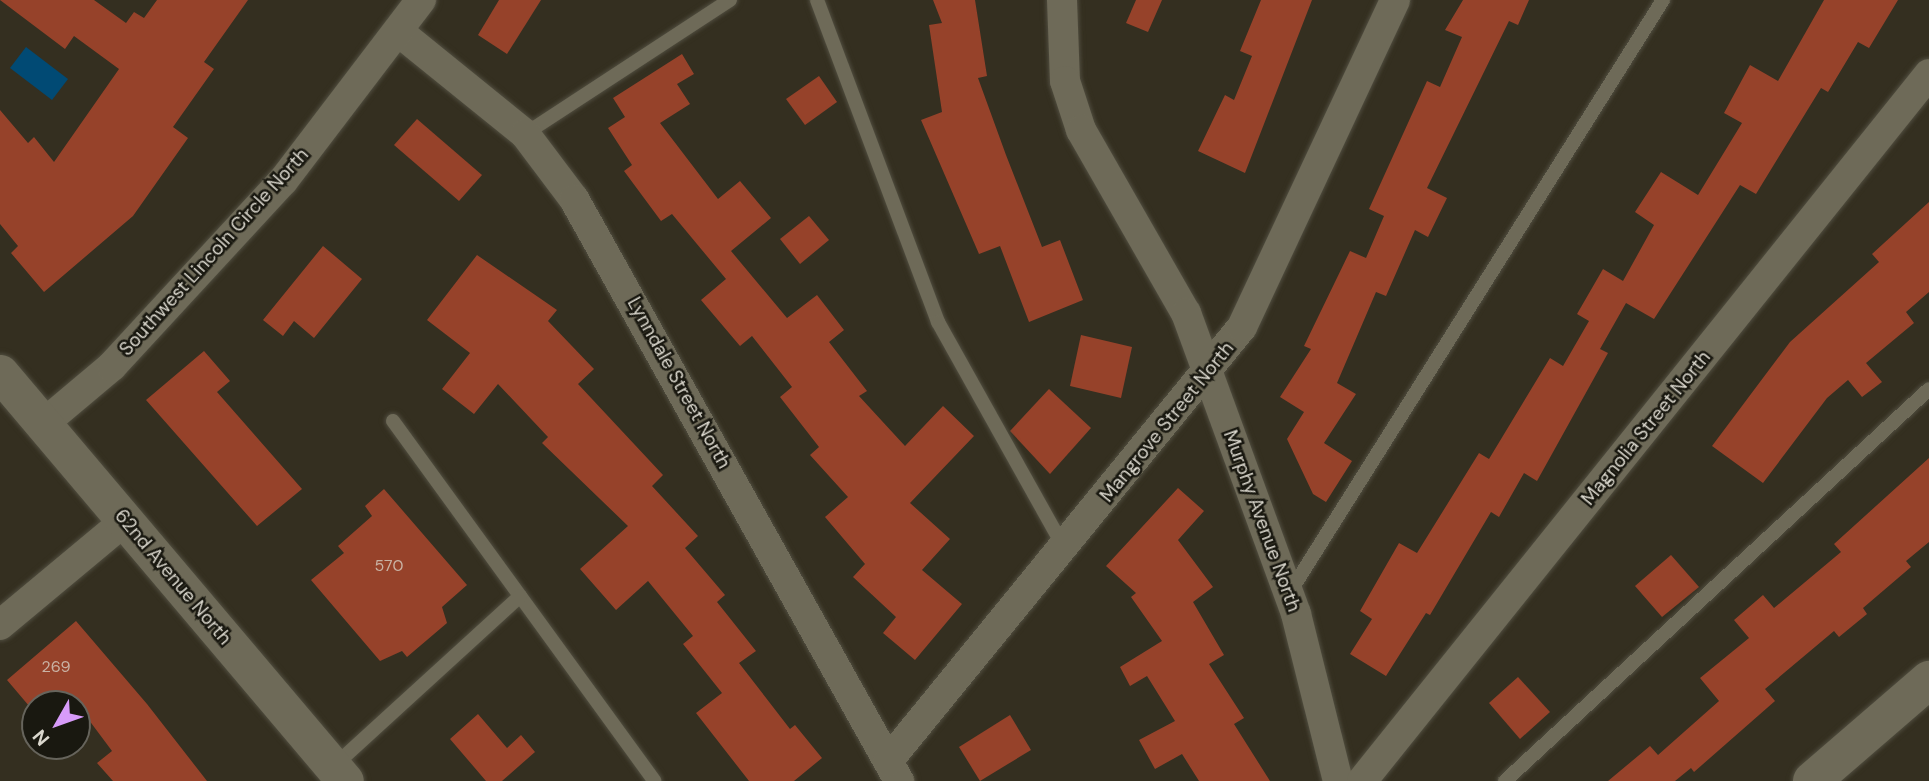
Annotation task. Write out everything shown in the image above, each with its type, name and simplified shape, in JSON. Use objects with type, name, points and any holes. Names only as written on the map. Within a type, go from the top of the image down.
[{"type":"main road","points":[[1812,781],[1929,680]]},
{"type":"street","name":"Southwest Lincoln Circle North","points":[[43,424],[112,366],[236,234],[398,33],[421,0]]},
{"type":"street","name":"Murphy Avenue North","points":[[1062,0],[1065,81],[1081,130],[1163,265],[1206,377],[1251,481],[1289,593],[1338,781]]},
{"type":"street","name":"Mangrove Street North","points":[[894,771],[1065,548],[1206,377],[1242,327],[1395,0]]},
{"type":"street","name":"Lynndale Street North","points":[[398,33],[525,134],[575,199],[636,304],[894,771]]},
{"type":"street","name":"Magnolia Street North","points":[[1362,781],[1929,74]]},
{"type":"street","name":"62nd Avenue North","points":[[0,373],[339,774]]},
{"type":"street","points":[[0,625],[125,520]]},
{"type":"lane","points":[[525,134],[730,0]]},
{"type":"lane","points":[[817,0],[938,322],[1065,548]]},
{"type":"lane","points":[[1289,593],[1663,0]]},
{"type":"lane","points":[[1505,781],[1929,389]]},
{"type":"lane","points":[[393,421],[655,781]]},
{"type":"lane","points":[[339,774],[520,596]]},
{"type":"water","points":[[26,47],[68,79],[52,100],[10,68]]},
{"type":"building","points":[[0,0],[94,0],[126,23],[134,12],[144,18],[157,0],[248,0],[204,62],[214,69],[173,127],[188,138],[133,216],[44,292],[11,253],[18,246],[0,224],[0,110],[28,143],[34,137],[54,162],[119,69],[74,36],[65,49]]},
{"type":"building","points":[[499,0],[541,0],[507,54],[478,35]]},
{"type":"building","points":[[933,0],[975,0],[987,76],[978,78],[1042,247],[1060,240],[1083,300],[1029,322],[1000,246],[979,254],[921,120],[942,112],[929,25],[942,23]]},
{"type":"building","points":[[1136,0],[1162,0],[1148,32],[1126,23]]},
{"type":"building","points":[[1261,0],[1312,0],[1245,173],[1198,151],[1225,95],[1234,100],[1252,56],[1240,51]]},
{"type":"building","points":[[1463,0],[1529,0],[1518,25],[1509,21],[1427,188],[1447,198],[1428,237],[1415,230],[1386,296],[1376,292],[1337,383],[1356,394],[1324,443],[1352,461],[1326,502],[1313,494],[1287,439],[1304,412],[1280,397],[1311,349],[1304,346],[1350,251],[1366,258],[1384,216],[1369,209],[1427,81],[1440,87],[1462,37],[1445,30]]},
{"type":"building","points":[[1824,0],[1898,0],[1869,48],[1858,42],[1828,92],[1821,88],[1756,194],[1740,185],[1654,319],[1626,303],[1600,349],[1608,353],[1537,481],[1524,473],[1499,517],[1491,512],[1430,615],[1426,613],[1386,676],[1350,654],[1372,619],[1360,611],[1399,543],[1417,553],[1479,453],[1489,459],[1550,358],[1563,366],[1589,321],[1577,314],[1603,269],[1623,281],[1654,225],[1635,212],[1661,172],[1698,195],[1742,123],[1724,113],[1750,65],[1778,81]]},
{"type":"building","points":[[682,54],[694,74],[677,84],[690,104],[660,123],[718,199],[740,181],[771,218],[731,251],[787,318],[817,295],[844,330],[829,342],[867,391],[859,396],[905,446],[943,406],[974,436],[910,503],[950,539],[922,570],[962,604],[915,660],[883,633],[896,617],[853,577],[865,564],[825,517],[848,497],[810,455],[819,447],[780,397],[792,387],[752,336],[740,346],[701,300],[726,279],[672,214],[661,221],[624,171],[632,165],[608,128],[625,117],[613,98]]},
{"type":"building","points":[[819,76],[837,102],[805,125],[786,99]]},
{"type":"building","points":[[417,119],[482,175],[459,201],[394,145]]},
{"type":"building","points":[[1929,202],[1929,292],[1906,312],[1914,323],[1866,363],[1882,382],[1862,397],[1848,380],[1827,398],[1763,483],[1712,446],[1790,342],[1879,262],[1872,254]]},
{"type":"building","points":[[809,216],[829,240],[800,264],[780,239]]},
{"type":"building","points":[[323,246],[362,279],[314,338],[294,321],[283,336],[263,320]]},
{"type":"building","points":[[477,255],[557,310],[548,321],[594,369],[578,384],[663,475],[652,486],[698,536],[685,548],[725,595],[717,602],[756,651],[739,663],[790,729],[795,725],[822,758],[794,781],[749,781],[696,713],[722,693],[683,644],[693,636],[648,581],[616,610],[580,569],[628,526],[542,443],[548,437],[498,384],[474,414],[442,389],[470,353],[427,320]]},
{"type":"building","points":[[1081,335],[1132,347],[1121,398],[1070,386]]},
{"type":"building","points":[[204,351],[230,381],[217,392],[302,489],[257,526],[146,400]]},
{"type":"building","points":[[1049,389],[1091,428],[1050,474],[1010,431]]},
{"type":"building","points":[[1929,458],[1929,542],[1906,561],[1911,567],[1863,608],[1867,614],[1839,637],[1834,631],[1765,689],[1775,701],[1694,772],[1691,768],[1675,781],[1608,781],[1650,746],[1658,755],[1719,701],[1700,678],[1749,638],[1734,620],[1763,595],[1774,608],[1841,552],[1834,544]]},
{"type":"building","points":[[1178,488],[1204,511],[1178,540],[1213,587],[1193,602],[1224,655],[1209,664],[1244,718],[1234,724],[1270,781],[1199,781],[1182,754],[1155,769],[1139,740],[1175,721],[1147,676],[1130,686],[1120,667],[1162,641],[1131,597],[1136,593],[1106,566]]},
{"type":"building","points":[[384,489],[467,585],[442,607],[447,623],[407,657],[402,651],[380,661],[311,580],[344,553],[338,546],[372,516],[365,506]]},
{"type":"building","points":[[1671,555],[1699,587],[1662,617],[1635,586]]},
{"type":"building","points":[[76,621],[147,704],[207,781],[113,781],[97,763],[112,751],[91,723],[91,690],[21,690],[21,696],[7,680]]},
{"type":"building","points":[[1518,677],[1550,712],[1520,739],[1489,703]]},
{"type":"building","points":[[478,714],[507,748],[521,735],[535,752],[502,781],[486,781],[450,739]]},
{"type":"building","points":[[1010,715],[1031,750],[980,781],[959,747]]}]
